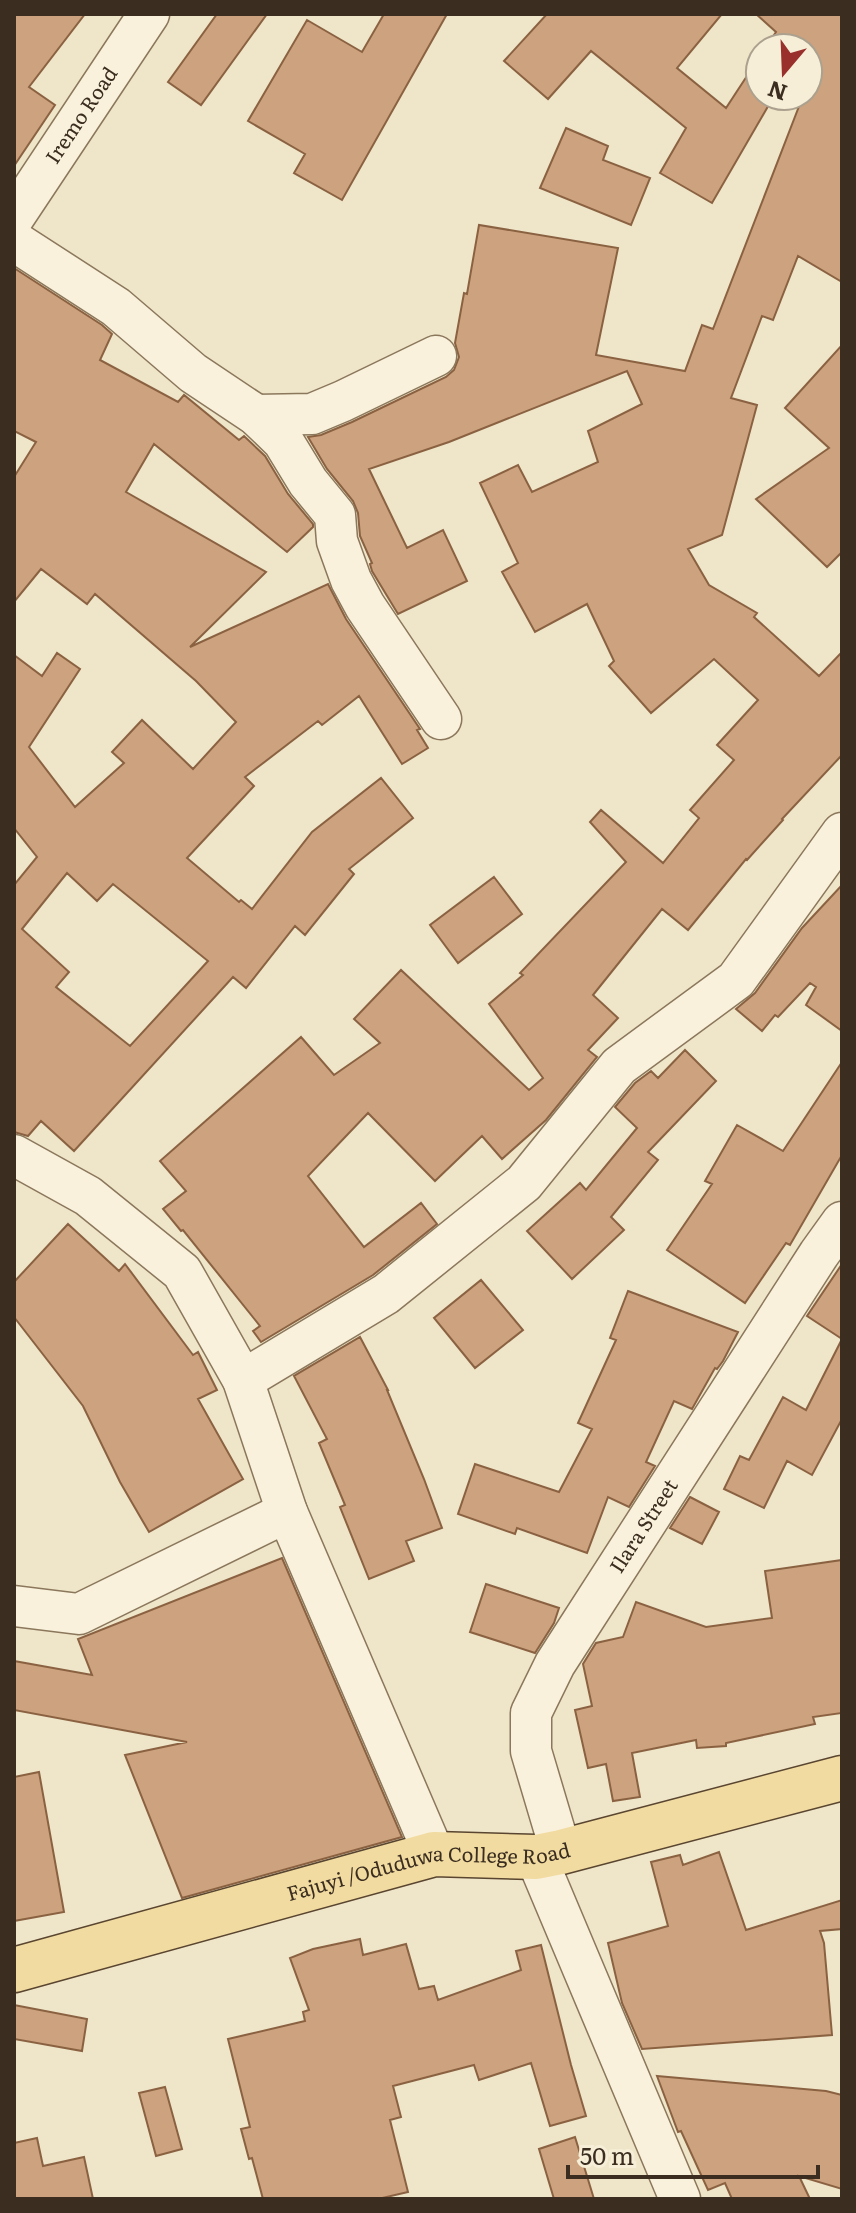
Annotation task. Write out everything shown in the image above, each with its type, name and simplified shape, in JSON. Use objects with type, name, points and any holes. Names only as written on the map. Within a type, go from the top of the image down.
[{"type":"main road","name":"Fajuyi /Oduduwa College Road","points":[[14,1970],[434,1854],[549,1855],[842,1778]]},
{"type":"street","name":"Iremo Road","points":[[14,217],[149,14]]},
{"type":"street","points":[[14,241],[116,307],[193,373],[256,415],[283,441],[308,482],[335,515],[337,541],[351,580],[365,606],[441,719]]},
{"type":"street","points":[[256,415],[312,414],[436,356]]},
{"type":"street","points":[[243,1380],[386,1294],[524,1183],[619,1066],[736,980],[842,833]]},
{"type":"street","points":[[14,1155],[88,1196],[182,1272],[243,1380],[287,1512],[434,1854]]},
{"type":"street","name":"Ilara Street","points":[[680,2199],[549,1855],[531,1751],[531,1713],[555,1664],[842,1222]]},
{"type":"street","points":[[14,1606],[79,1614],[287,1512]]},
{"type":"building","points":[[14,14],[85,14],[29,87],[55,105],[14,166]]},
{"type":"building","points":[[217,14],[267,14],[201,105],[168,82]]},
{"type":"building","points":[[384,14],[447,14],[342,200],[294,173],[305,154],[248,121],[307,20],[362,52]]},
{"type":"building","points":[[547,14],[722,14],[677,68],[726,108],[744,80],[744,112],[765,112],[712,203],[660,173],[686,128],[591,51],[548,99],[504,61]]},
{"type":"building","points":[[756,14],[842,14],[842,282],[798,256],[773,320],[762,316],[731,398],[757,405],[722,535],[688,549],[709,585],[757,613],[754,617],[819,676],[842,652],[842,755],[746,859],[688,930],[662,909],[593,995],[618,1018],[588,1050],[597,1057],[546,1120],[502,1159],[482,1136],[435,1181],[368,1113],[308,1176],[364,1247],[421,1203],[437,1224],[373,1275],[261,1342],[253,1331],[260,1326],[163,1209],[186,1191],[160,1161],[301,1037],[334,1075],[380,1043],[354,1019],[401,970],[529,1090],[543,1078],[489,1004],[523,975],[520,973],[626,862],[590,822],[601,810],[663,863],[699,818],[690,810],[734,760],[717,745],[758,700],[714,659],[651,713],[609,666],[614,661],[587,604],[535,632],[502,572],[518,563],[480,483],[518,465],[532,492],[598,462],[588,431],[642,404],[627,371],[449,442],[369,469],[407,548],[443,530],[467,581],[398,614],[372,571],[372,563],[360,536],[358,513],[353,501],[327,469],[308,437],[352,422],[446,377],[454,370],[459,357],[455,343],[479,225],[618,248],[596,355],[685,371],[702,325],[713,329],[797,112],[824,112],[824,32],[776,32]]},
{"type":"building","points":[[566,128],[608,146],[603,160],[650,178],[631,225],[540,188]]},
{"type":"building","points":[[14,268],[112,334],[100,360],[178,402],[184,395],[239,440],[244,436],[265,456],[288,494],[313,524],[287,552],[154,444],[126,492],[266,572],[190,647],[328,584],[346,619],[420,729],[417,730],[428,748],[402,764],[359,696],[322,725],[318,721],[245,777],[254,786],[187,858],[239,902],[241,900],[252,909],[312,832],[381,778],[413,818],[349,869],[354,874],[305,935],[295,926],[246,988],[233,977],[74,1151],[41,1121],[28,1136],[14,1132],[14,885],[37,857],[14,828],[14,655],[42,676],[57,653],[80,669],[29,747],[75,807],[124,763],[112,752],[142,720],[193,769],[236,722],[196,681],[95,594],[87,604],[41,569],[14,602],[14,477],[36,442],[14,431]],"holes":[[[67,873],[97,901],[113,884],[208,961],[130,1046],[56,987],[69,972],[22,929]]]},
{"type":"building","points":[[842,345],[842,552],[827,567],[756,499],[829,448],[785,408]]},
{"type":"building","points":[[494,877],[522,914],[458,963],[430,925]]},
{"type":"building","points":[[842,885],[842,1031],[806,1005],[816,987],[810,983],[762,1031],[736,1009],[755,993],[802,928]]},
{"type":"building","points":[[685,1050],[716,1081],[648,1152],[658,1160],[611,1217],[624,1230],[572,1279],[527,1231],[580,1183],[586,1190],[637,1128],[615,1107],[635,1083],[651,1071],[658,1078]]},
{"type":"building","points":[[842,1062],[842,1155],[790,1245],[786,1243],[745,1303],[667,1250],[712,1184],[705,1181],[737,1125],[783,1151]]},
{"type":"building","points":[[68,1224],[119,1271],[125,1264],[193,1355],[198,1352],[217,1390],[198,1399],[243,1479],[149,1532],[120,1482],[83,1406],[14,1317],[14,1282]]},
{"type":"building","points":[[842,1264],[842,1339],[807,1316]]},
{"type":"building","points":[[481,1280],[523,1330],[475,1368],[434,1318]]},
{"type":"building","points":[[628,1291],[738,1332],[692,1409],[674,1401],[646,1462],[655,1466],[629,1507],[608,1497],[587,1553],[517,1528],[515,1534],[458,1514],[475,1464],[559,1492],[592,1429],[578,1423],[616,1340],[610,1338]]},
{"type":"building","points":[[360,1337],[388,1390],[442,1528],[406,1541],[414,1561],[369,1579],[340,1507],[345,1505],[319,1443],[327,1439],[294,1376]]},
{"type":"building","points":[[842,1339],[842,1419],[812,1475],[787,1461],[764,1508],[724,1489],[740,1456],[749,1460],[783,1397],[806,1410]]},
{"type":"building","points":[[690,1497],[719,1512],[702,1544],[670,1528]]},
{"type":"building","points":[[282,1558],[402,1837],[182,1898],[125,1755],[187,1742],[14,1710],[14,1661],[92,1675],[78,1639]]},
{"type":"building","points":[[842,1560],[842,1713],[813,1717],[815,1724],[726,1743],[726,1746],[697,1748],[696,1740],[632,1753],[640,1797],[613,1801],[606,1764],[588,1768],[575,1710],[592,1706],[583,1664],[596,1643],[623,1637],[636,1602],[706,1627],[772,1618],[765,1571]]},
{"type":"building","points":[[486,1584],[559,1608],[554,1623],[535,1653],[470,1632]]},
{"type":"building","points":[[39,1772],[64,1912],[14,1921],[14,1777]]},
{"type":"building","points":[[719,1852],[746,1930],[842,1900],[842,1929],[820,1931],[824,1943],[832,2035],[642,2049],[622,2003],[608,1943],[668,1926],[651,1862],[680,1855],[683,1865]]},
{"type":"building","points":[[360,1939],[363,1955],[406,1944],[419,1989],[434,1986],[438,2000],[521,1970],[516,1951],[541,1945],[586,2116],[550,2126],[531,2063],[479,2080],[474,2065],[393,2086],[401,2117],[390,2120],[408,2192],[378,2199],[263,2199],[241,2129],[250,2127],[228,2039],[305,2021],[303,2012],[309,2010],[290,1958],[313,1949]]},
{"type":"building","points":[[14,2005],[87,2019],[82,2051],[14,2039]]},
{"type":"building","points":[[657,2076],[842,2095],[842,2189],[799,2176],[810,2199],[732,2199],[725,2183],[708,2190],[681,2131],[678,2132]]},
{"type":"building","points":[[165,2087],[182,2149],[156,2156],[139,2093]]},
{"type":"building","points":[[575,2137],[594,2199],[554,2199],[539,2149]]},
{"type":"building","points":[[37,2138],[43,2166],[84,2157],[93,2199],[14,2199],[14,2143]]}]
